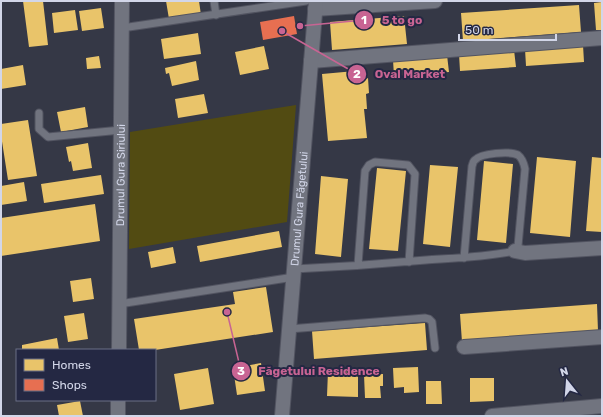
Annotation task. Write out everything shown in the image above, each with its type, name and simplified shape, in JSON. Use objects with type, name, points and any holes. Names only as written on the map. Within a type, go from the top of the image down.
[{"type":"street","name":"Drumul Gura Siriului","points":[[119,349],[122,1]]},
{"type":"street","points":[[312,4],[435,1]]},
{"type":"street","name":"Drumul Gura Făgetului","points":[[282,416],[311,61],[312,4]]},
{"type":"street","points":[[311,61],[602,38]]},
{"type":"street","points":[[515,251],[525,253],[602,248]]},
{"type":"street","points":[[464,347],[602,337]]},
{"type":"street","points":[[118,401],[118,416]]},
{"type":"street","points":[[492,416],[602,406]]},
{"type":"lane","points":[[214,1],[216,14]]},
{"type":"lane","points":[[122,28],[216,14],[312,4]]},
{"type":"lane","points":[[39,113],[39,129],[48,137],[121,130]]},
{"type":"lane","points":[[119,304],[294,273],[358,265],[409,262],[464,258],[496,255],[515,251],[518,246],[525,169],[523,161],[518,155],[508,152],[484,155],[474,160],[472,166],[464,258]]},
{"type":"lane","points":[[358,265],[365,171],[369,165],[375,162],[408,165],[415,174],[409,262]]},
{"type":"lane","points":[[289,329],[425,318],[432,322],[435,348]]},
{"type":"shaded area","points":[[296,105],[287,222],[129,249],[130,132]]},
{"type":"building: Homes","points":[[23,1],[43,1],[48,45],[29,47]]},
{"type":"building: Homes","points":[[166,1],[199,1],[201,15],[169,19]]},
{"type":"building: Homes","points":[[602,2],[602,30],[596,30],[594,3]]},
{"type":"building: Homes","points":[[579,5],[581,32],[463,41],[461,13]]},
{"type":"building: Homes","points":[[101,8],[104,28],[82,31],[79,11]]},
{"type":"building: Homes","points":[[75,10],[78,30],[54,33],[52,13]]},
{"type":"building: Homes","points":[[404,16],[407,44],[332,50],[330,22]]},
{"type":"building: Homes","points":[[198,33],[201,54],[164,59],[161,39]]},
{"type":"building: Homes","points":[[583,45],[584,62],[526,66],[525,49]]},
{"type":"building: Homes","points":[[264,46],[269,69],[240,75],[235,52]]},
{"type":"building: Homes","points":[[514,50],[516,67],[460,71],[459,54]]},
{"type":"building: Homes","points":[[447,55],[449,72],[394,76],[393,60]]},
{"type":"building: Homes","points":[[99,56],[101,68],[87,69],[86,58]]},
{"type":"building: Homes","points":[[196,61],[199,80],[172,86],[169,73],[166,74],[165,68]]},
{"type":"building: Homes","points":[[23,65],[26,85],[1,89],[1,69]]},
{"type":"building: Homes","points":[[366,70],[369,93],[366,94],[367,109],[364,109],[367,138],[328,141],[322,74]]},
{"type":"building: Homes","points":[[204,94],[208,113],[178,118],[175,99]]},
{"type":"building: Homes","points":[[85,107],[88,127],[61,132],[57,112]]},
{"type":"building: Homes","points":[[28,120],[37,176],[8,180],[1,135],[1,124]]},
{"type":"building: Homes","points":[[88,143],[92,168],[73,171],[71,161],[69,162],[66,147]]},
{"type":"building: Homes","points":[[537,157],[576,161],[570,237],[530,233]]},
{"type":"building: Homes","points":[[592,157],[602,158],[602,232],[586,231]]},
{"type":"building: Homes","points":[[484,161],[513,164],[506,243],[477,240]]},
{"type":"building: Homes","points":[[430,165],[458,167],[450,247],[423,244]]},
{"type":"building: Homes","points":[[377,168],[406,171],[398,251],[369,249]]},
{"type":"building: Homes","points":[[101,175],[104,194],[44,203],[41,184]]},
{"type":"building: Homes","points":[[321,176],[348,179],[341,257],[315,254]]},
{"type":"building: Homes","points":[[24,182],[27,201],[1,205],[1,186]]},
{"type":"building: Homes","points":[[95,204],[100,241],[1,256],[1,218]]},
{"type":"building: Homes","points":[[279,231],[282,247],[200,262],[197,246]]},
{"type":"building: Homes","points":[[173,247],[176,263],[151,268],[148,252]]},
{"type":"building: Homes","points":[[91,278],[94,299],[73,302],[70,281]]},
{"type":"building: Homes","points":[[266,287],[273,332],[156,350],[139,349],[134,319],[235,304],[233,292]]},
{"type":"building: Homes","points":[[597,304],[598,331],[462,342],[460,314]]},
{"type":"building: Homes","points":[[84,313],[88,339],[68,342],[64,316]]},
{"type":"building: Homes","points":[[425,323],[427,350],[314,359],[312,331]]},
{"type":"building: Homes","points":[[57,338],[59,349],[22,349],[22,345]]},
{"type":"building: Homes","points":[[261,363],[265,391],[237,395],[233,368]]},
{"type":"building: Homes","points":[[418,367],[419,392],[404,393],[404,387],[394,388],[393,368]]},
{"type":"building: Homes","points":[[208,368],[214,404],[180,410],[174,374]]},
{"type":"building: Homes","points":[[328,371],[358,371],[358,397],[327,396]]},
{"type":"building: Homes","points":[[383,374],[383,386],[380,386],[381,398],[365,398],[364,375]]},
{"type":"building: Homes","points":[[470,378],[494,378],[494,401],[470,402]]},
{"type":"building: Homes","points":[[426,381],[441,381],[442,404],[426,404]]},
{"type":"building: Homes","points":[[80,401],[83,416],[59,416],[57,405]]},
{"type":"building: Shops","points":[[294,16],[297,34],[263,40],[260,22]]},
{"type":"place","name":"5 to go","points":[[300,26]]},
{"type":"place","name":"Oval Market","points":[[282,31]]},
{"type":"place","name":"Făgetului Residence","points":[[227,312]]}]
